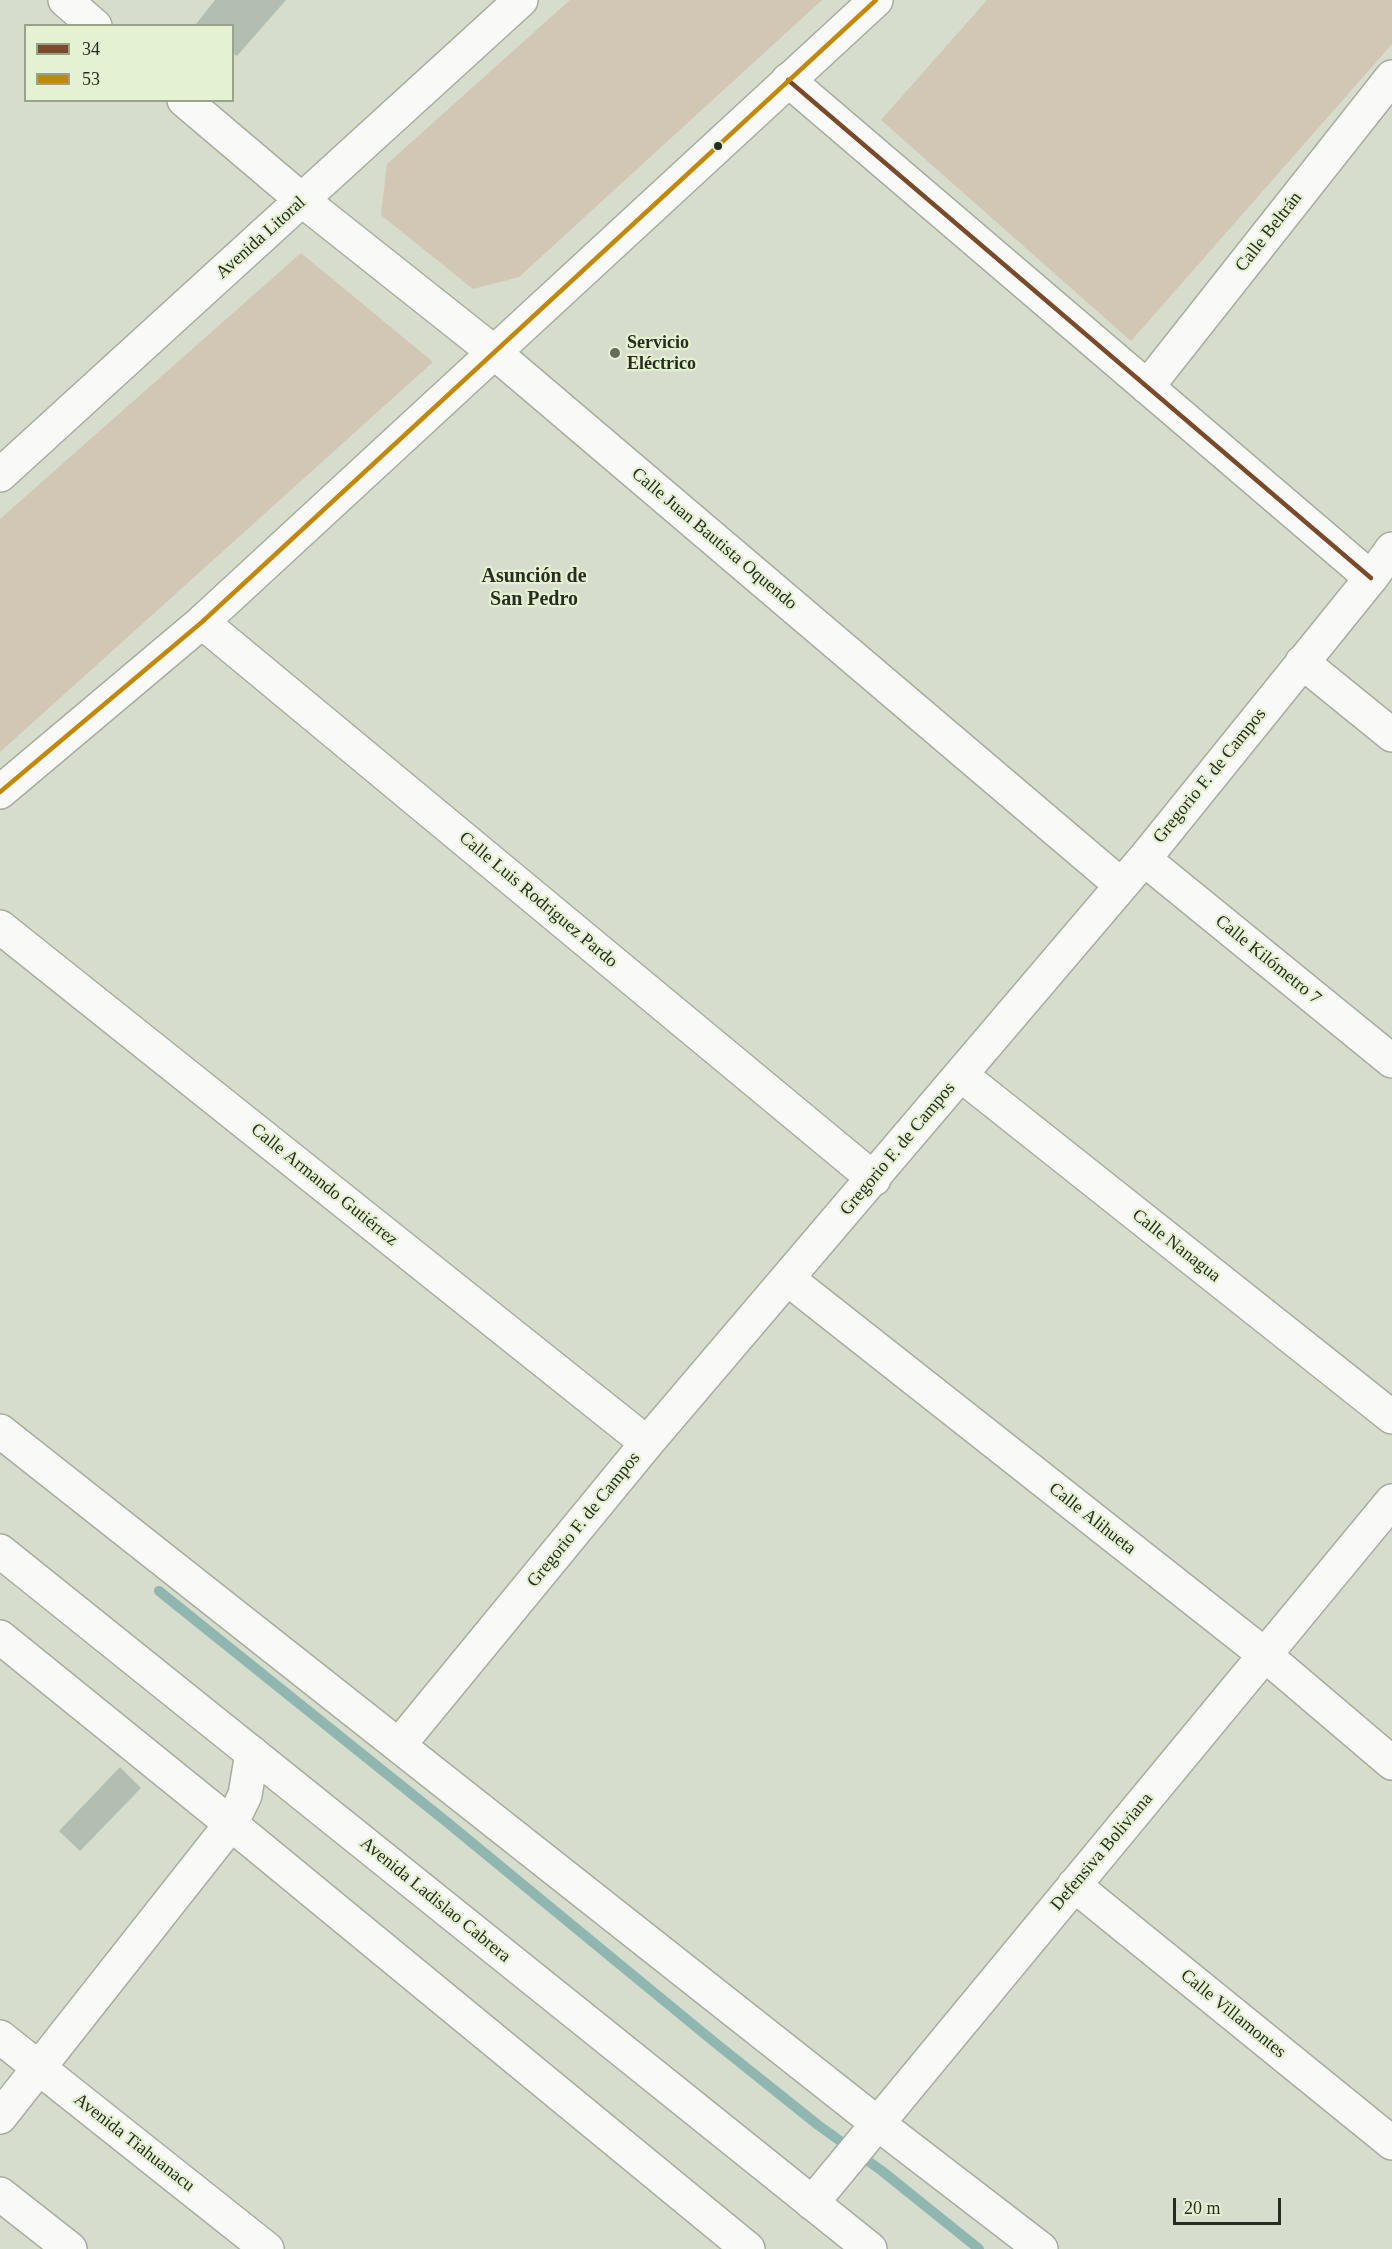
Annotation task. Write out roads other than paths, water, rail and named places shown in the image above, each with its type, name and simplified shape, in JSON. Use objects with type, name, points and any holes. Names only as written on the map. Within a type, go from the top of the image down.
[{"type":"main road","points":[[65,0],[93,24]]},
{"type":"main road","name":"Avenida Litoral","points":[[4,465],[302,200],[521,0]]},
{"type":"main road","points":[[0,792],[202,622],[876,0]]},
{"type":"main road","name":"Calle Beltrán","points":[[1147,387],[1392,77]]},
{"type":"main road","points":[[788,80],[1371,578]]},
{"type":"main road","name":"Calle Juan Bautista Oquendo","points":[[186,102],[302,200],[495,353],[1121,885]]},
{"type":"main road","name":"Gregorio F. de Campos","points":[[399,1745],[647,1443],[1144,859],[1392,549]]},
{"type":"main road","name":"Calle Luis Rodriguez Pardo","points":[[202,622],[874,1179]]},
{"type":"main road","points":[[1302,662],[1392,735]]},
{"type":"main road","name":"Calle Kilómetro 7","points":[[1144,859],[1392,1061]]},
{"type":"main road","name":"Calle Armando Gutiérrez","points":[[0,927],[647,1443]]},
{"type":"main road","name":"Calle Nanagua","points":[[961,1075],[1392,1417]]},
{"type":"main road","name":"Calle Alihueta","points":[[788,1279],[1264,1655],[1392,1763]]},
{"type":"main road","points":[[0,1431],[399,1745],[870,2132],[1041,2249]]},
{"type":"main road","name":"Defensiva Boliviana","points":[[812,2203],[1392,1501]]},
{"type":"main road","name":"Avenida Ladislao Cabrera","points":[[0,1551],[870,2249]]},
{"type":"main road","points":[[0,1637],[748,2249]]},
{"type":"main road","points":[[0,2117],[231,1824],[245,1796],[252,1754]]},
{"type":"main road","name":"Calle Villamontes","points":[[1074,1885],[1392,2143]]},
{"type":"main road","name":"Avenida Tiahuanacu","points":[[0,2037],[267,2249]]},
{"type":"main road","points":[[0,2193],[70,2249]]},
{"type":"waterway","points":[[159,1591],[448,1823],[713,2041],[979,2249]]},
{"type":"place","name":"Servicio Eléctrico","points":[[615,353]]},
{"type":"district","name":"Asunción de San Pedro","points":[[534,588]]}]
